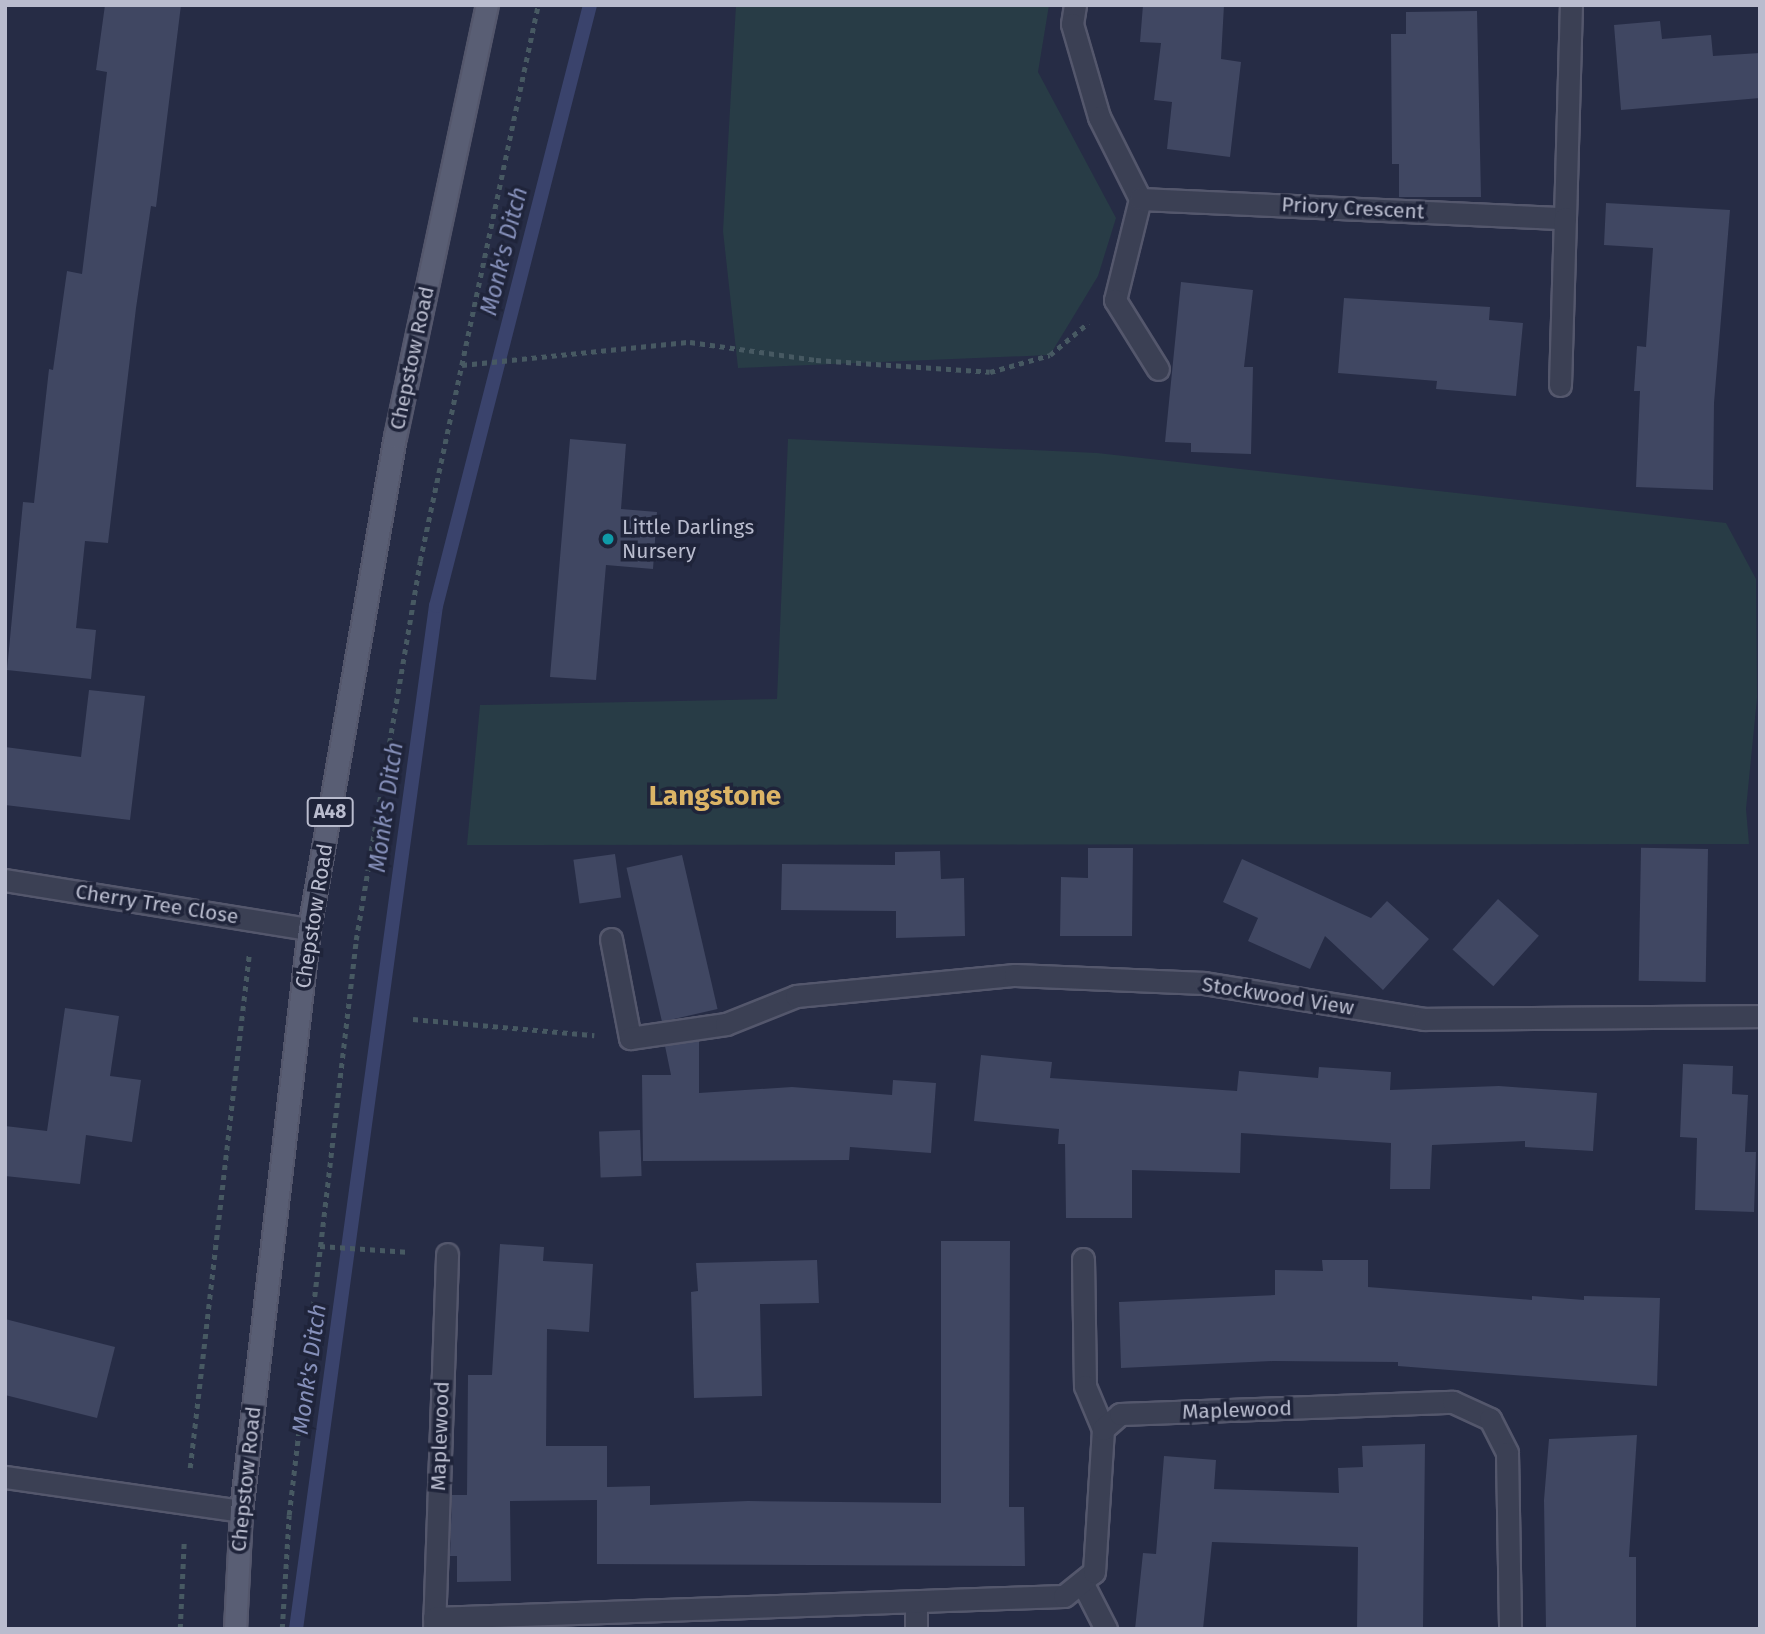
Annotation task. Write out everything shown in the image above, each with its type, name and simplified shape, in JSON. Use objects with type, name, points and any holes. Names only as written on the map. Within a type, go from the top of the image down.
[{"type":"main road","name":"Chepstow Road","points":[[235,1629],[241,1511],[309,929],[395,437],[487,5]]},
{"type":"street","points":[[1075,5],[1072,24],[1099,117],[1140,199],[1115,300],[1158,369]]},
{"type":"street","points":[[1560,385],[1571,5]]},
{"type":"street","name":"Priory Crescent","points":[[1140,199],[1565,218]]},
{"type":"street","name":"Cherry Tree Close","points":[[5,880],[309,929]]},
{"type":"street","points":[[611,939],[630,1038]]},
{"type":"street","name":"Stockwood View","points":[[630,1038],[726,1024],[796,996],[1015,975],[1204,984],[1424,1019],[1760,1016]]},
{"type":"street","name":"Maplewood","points":[[447,1254],[434,1623],[1064,1595],[1083,1584]]},
{"type":"street","points":[[1083,1259],[1085,1387],[1103,1429],[1094,1572],[1083,1584],[1106,1629]]},
{"type":"street","name":"Maplewood","points":[[1103,1429],[1120,1414],[1453,1402],[1490,1419],[1507,1453],[1510,1629]]},
{"type":"street","points":[[5,1477],[241,1511]]},
{"type":"street","points":[[916,1603],[916,1629]]},
{"type":"path","points":[[282,1629],[289,1515],[350,1013],[420,561],[538,5]]},
{"type":"path","points":[[462,365],[690,342],[816,360],[990,372],[1050,355],[1115,300]]},
{"type":"path","points":[[180,1629],[186,1503],[253,920]]},
{"type":"path","points":[[413,1019],[630,1038]]},
{"type":"path","points":[[320,1247],[447,1254]]},
{"type":"shaded area","points":[[736,5],[1049,5],[1038,72],[1116,218],[1098,276],[1050,355],[738,368],[723,231]]},
{"type":"shaded area","points":[[788,439],[1097,453],[1726,523],[1756,579],[1757,698],[1746,809],[1749,844],[467,845],[480,705],[777,699]]},
{"type":"building","points":[[105,5],[181,5],[156,207],[151,206],[136,308],[108,543],[85,541],[76,628],[96,630],[91,679],[7,670],[23,502],[34,503],[49,369],[53,370],[67,271],[82,274],[107,72],[96,70]]},
{"type":"building","points":[[1143,5],[1224,5],[1221,59],[1241,62],[1230,157],[1167,149],[1172,102],[1154,100],[1161,43],[1140,42]]},
{"type":"building","points":[[1477,11],[1481,197],[1399,197],[1399,164],[1392,164],[1391,34],[1406,34],[1406,12]]},
{"type":"building","points":[[1660,21],[1662,39],[1711,35],[1713,56],[1760,53],[1760,98],[1621,110],[1614,25]]},
{"type":"building","points":[[1606,203],[1730,210],[1714,403],[1713,490],[1636,487],[1640,391],[1634,391],[1637,346],[1646,347],[1653,248],[1604,245]]},
{"type":"building","points":[[1181,282],[1253,290],[1244,367],[1253,367],[1251,454],[1191,452],[1191,443],[1165,442]]},
{"type":"building","points":[[1344,298],[1490,307],[1489,320],[1523,323],[1516,396],[1436,389],[1437,381],[1338,373]]},
{"type":"building","name":"Little Darlings Nursery","points":[[570,439],[626,444],[621,509],[657,512],[653,569],[606,565],[596,680],[550,677]]},
{"type":"building","points":[[89,690],[145,696],[130,820],[5,805],[5,747],[81,757]]},
{"type":"building","points":[[1088,848],[1133,848],[1132,936],[1060,936],[1061,877],[1088,878]]},
{"type":"building","points":[[1641,848],[1708,849],[1706,982],[1639,981]]},
{"type":"building","points":[[940,851],[941,879],[964,878],[965,936],[896,938],[896,911],[781,910],[782,864],[895,865],[895,852]]},
{"type":"building","points":[[615,854],[621,898],[580,903],[573,860]]},
{"type":"building","points":[[682,855],[718,1009],[662,1022],[626,868]]},
{"type":"building","points":[[1242,859],[1371,918],[1387,901],[1429,939],[1383,990],[1325,936],[1310,969],[1248,941],[1258,918],[1223,902]]},
{"type":"building","points":[[1498,899],[1539,936],[1493,986],[1452,950]]},
{"type":"building","points":[[65,1008],[119,1016],[110,1076],[141,1080],[132,1142],[86,1135],[80,1184],[5,1176],[5,1126],[47,1131]]},
{"type":"building","points":[[699,1041],[699,1093],[792,1087],[892,1095],[893,1080],[936,1083],[931,1153],[850,1147],[849,1160],[643,1161],[642,1075],[671,1075],[665,1046]]},
{"type":"building","points":[[981,1055],[1052,1062],[1050,1078],[1237,1091],[1239,1071],[1318,1078],[1319,1067],[1391,1072],[1390,1090],[1499,1086],[1597,1093],[1593,1151],[1525,1147],[1525,1141],[1432,1145],[1430,1189],[1390,1189],[1391,1143],[1241,1133],[1240,1173],[1132,1170],[1132,1218],[1066,1218],[1065,1144],[1058,1144],[1059,1129],[974,1121]]},
{"type":"building","points":[[1683,1064],[1733,1066],[1732,1094],[1748,1095],[1745,1152],[1756,1152],[1754,1212],[1695,1210],[1697,1138],[1680,1137]]},
{"type":"building","points":[[640,1130],[642,1176],[601,1177],[599,1131]]},
{"type":"building","points":[[941,1241],[1010,1241],[1009,1507],[1024,1507],[1025,1566],[597,1564],[597,1500],[510,1501],[511,1581],[457,1582],[457,1556],[450,1556],[452,1495],[467,1495],[468,1375],[492,1375],[500,1244],[544,1247],[543,1261],[593,1264],[589,1332],[547,1329],[546,1446],[607,1446],[607,1487],[650,1486],[650,1505],[748,1501],[941,1503]]},
{"type":"building","points":[[817,1260],[819,1303],[760,1304],[762,1396],[694,1398],[691,1292],[698,1291],[696,1263]]},
{"type":"building","points":[[1322,1260],[1368,1260],[1368,1287],[1532,1300],[1532,1296],[1584,1300],[1584,1296],[1660,1298],[1657,1386],[1398,1366],[1398,1362],[1273,1361],[1121,1368],[1119,1302],[1275,1295],[1275,1270],[1323,1271]]},
{"type":"building","points":[[5,1319],[115,1347],[97,1418],[5,1395]]},
{"type":"building","points":[[1637,1435],[1629,1557],[1636,1557],[1636,1629],[1546,1629],[1544,1500],[1549,1439]]},
{"type":"building","points":[[1425,1444],[1423,1629],[1357,1629],[1358,1547],[1212,1542],[1203,1629],[1135,1629],[1143,1553],[1156,1554],[1164,1456],[1216,1460],[1214,1489],[1339,1493],[1338,1468],[1363,1467],[1362,1446]]},
{"type":"waterway","name":"Monk's Ditch","points":[[296,1629],[436,606],[590,5]]},
{"type":"place","name":"Little Darlings Nursery","points":[[608,539]]},
{"type":"district","name":"Langstone","points":[[715,796]]}]
